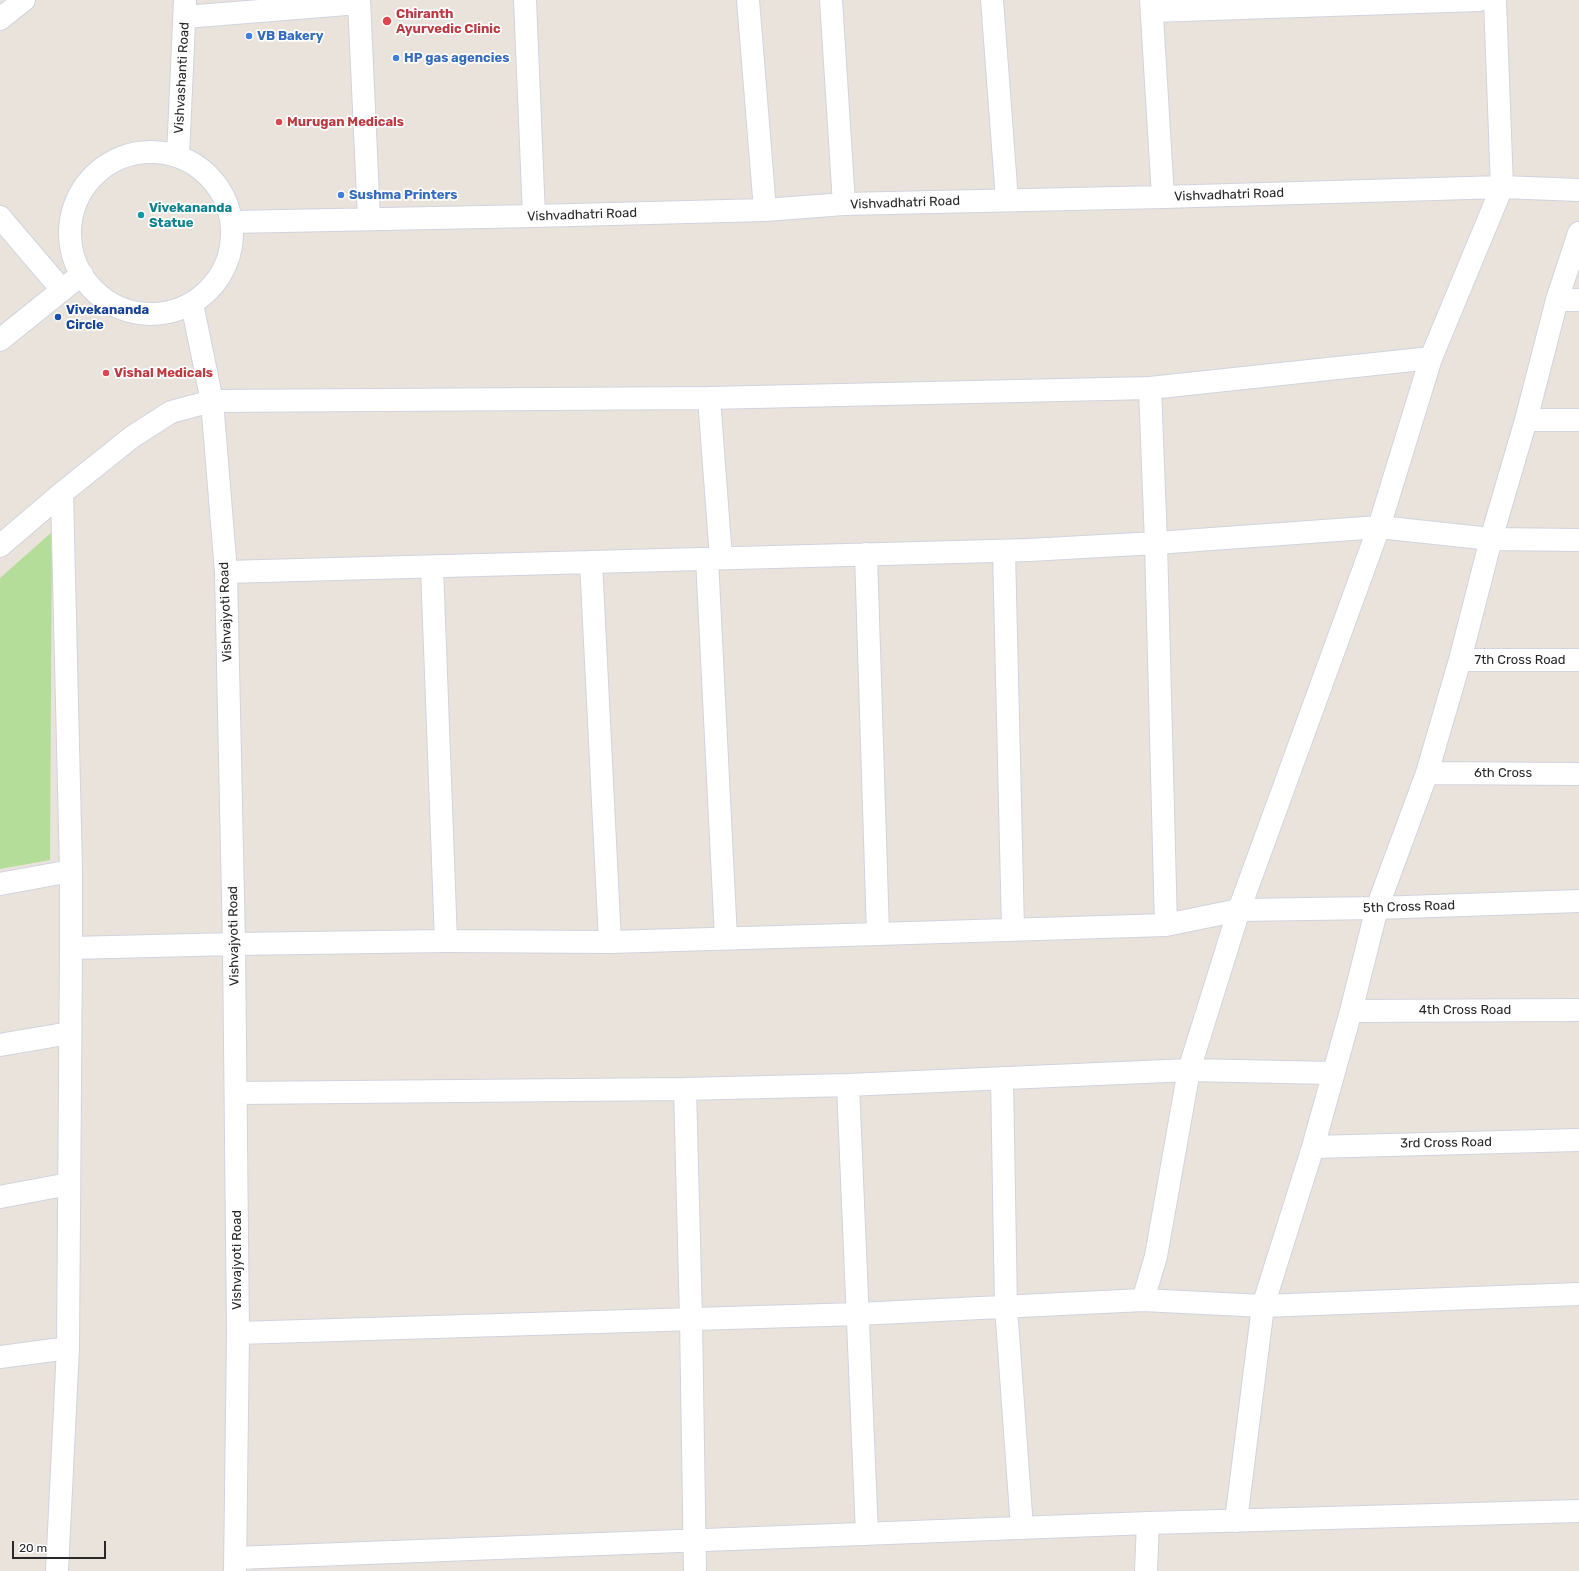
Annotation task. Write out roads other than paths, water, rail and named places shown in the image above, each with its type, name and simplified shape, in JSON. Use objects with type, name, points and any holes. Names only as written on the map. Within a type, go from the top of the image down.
[{"type":"street","points":[[0,19],[24,0]]},
{"type":"street","points":[[525,0],[534,216]]},
{"type":"street","points":[[748,0],[765,210]]},
{"type":"street","points":[[831,0],[844,204]]},
{"type":"street","points":[[992,0],[1007,200]]},
{"type":"street","points":[[1163,197],[1152,5],[1479,0]]},
{"type":"street","points":[[1143,1300],[1156,1256],[1189,1070],[1239,910],[1379,527],[1431,358],[1502,187],[1496,0]]},
{"type":"street","points":[[185,9],[359,1],[369,219]]},
{"type":"street","name":"Vishvashanti Road","points":[[178,156],[185,9]]},
{"type":"street","points":[[151,151],[178,156],[202,168],[220,187],[231,212],[232,222],[233,238],[227,264],[213,287],[192,304],[167,313],[140,314],[114,305],[92,290],[77,267],[70,241],[71,214],[82,189],[100,169],[124,156],[151,151]]},
{"type":"street","name":"Vishvadhatri Road","points":[[232,222],[765,210],[844,204],[1163,197],[1502,187],[1579,190]]},
{"type":"street","points":[[0,217],[62,290]]},
{"type":"street","points":[[1236,1521],[1263,1306],[1313,1146],[1332,1073],[1351,1011],[1377,908],[1427,773],[1460,660],[1491,539],[1526,420],[1557,300],[1579,233]]},
{"type":"street","points":[[0,340],[82,274]]},
{"type":"street","points":[[1557,300],[1579,300]]},
{"type":"street","name":"Vishvajyoti Road","points":[[192,304],[212,401],[226,572],[236,1093],[238,1333],[235,1564]]},
{"type":"street","points":[[0,546],[132,436],[171,412],[212,401],[709,398],[1150,388],[1431,358]]},
{"type":"street","points":[[1150,388],[1156,543],[1166,925]]},
{"type":"street","points":[[709,398],[726,938]]},
{"type":"street","points":[[1526,420],[1579,420]]},
{"type":"street","points":[[57,1571],[68,1348],[71,948],[71,872],[62,493]]},
{"type":"street","points":[[226,572],[1004,550],[1156,543],[1379,527],[1491,539],[1579,540]]},
{"type":"street","points":[[1004,550],[1013,929]]},
{"type":"street","points":[[866,554],[878,934]]},
{"type":"street","points":[[591,562],[610,942]]},
{"type":"street","points":[[432,567],[446,941]]},
{"type":"street","name":"7th Cross Road","points":[[1460,660],[1579,660]]},
{"type":"street","name":"6th Cross","points":[[1427,773],[1579,774]]},
{"type":"street","points":[[0,884],[71,872]]},
{"type":"street","name":"5th Cross Road","points":[[71,948],[446,941],[610,942],[878,934],[1166,925],[1239,910],[1377,908],[1579,901]]},
{"type":"street","name":"4th Cross Road","points":[[1351,1011],[1579,1010]]},
{"type":"street","points":[[0,1045],[70,1033]]},
{"type":"street","points":[[236,1093],[685,1089],[848,1085],[1189,1070],[1332,1073]]},
{"type":"street","points":[[1002,1078],[1006,1307],[1022,1528]]},
{"type":"street","points":[[848,1085],[867,1534]]},
{"type":"street","points":[[685,1089],[691,1319],[695,1571]]},
{"type":"street","name":"3rd Cross Road","points":[[1313,1146],[1579,1140]]},
{"type":"street","points":[[0,1197],[69,1184]]},
{"type":"street","points":[[238,1333],[858,1314],[1143,1300],[1263,1306],[1579,1294]]},
{"type":"street","points":[[0,1357],[68,1348]]},
{"type":"street","points":[[235,1564],[695,1540],[1148,1523],[1579,1511]]},
{"type":"street","points":[[1146,1571],[1148,1523]]},
{"type":"place","name":"Chiranth Ayurvedic Clinic","points":[[387,21]]},
{"type":"place","name":"VB Bakery","points":[[249,36]]},
{"type":"place","name":"HP gas agencies","points":[[396,58]]},
{"type":"place","name":"Murugan Medicals","points":[[279,122]]},
{"type":"place","name":"Sushma Printers","points":[[341,195]]},
{"type":"place","name":"Vivekananda Statue","points":[[141,215]]},
{"type":"place","name":"Vivekananda Circle","points":[[58,317]]},
{"type":"place","name":"Vishal Medicals","points":[[106,373]]}]
